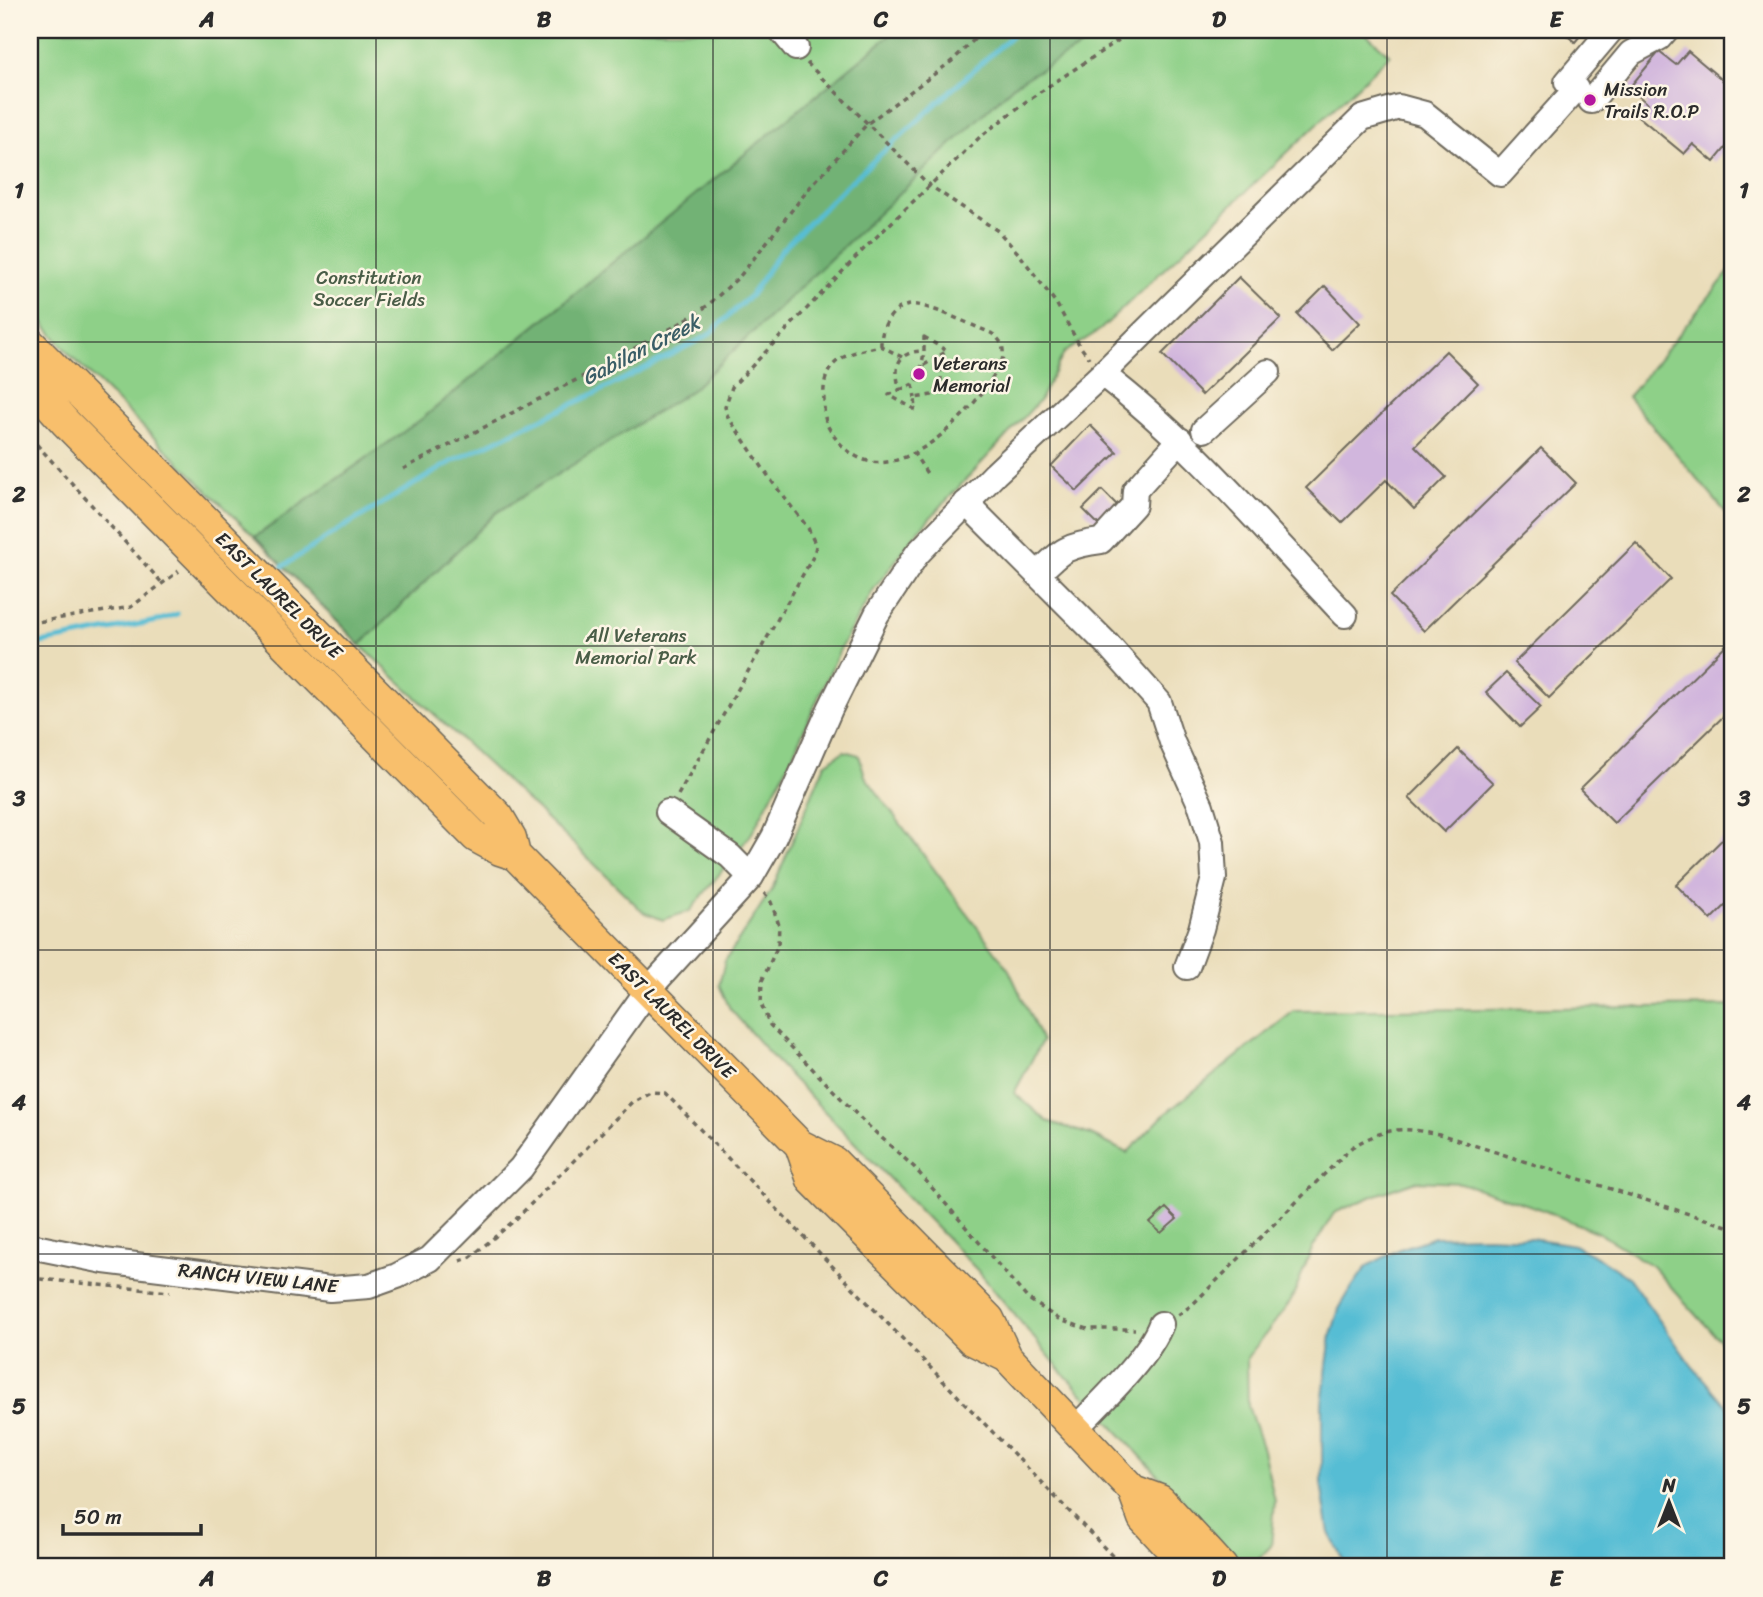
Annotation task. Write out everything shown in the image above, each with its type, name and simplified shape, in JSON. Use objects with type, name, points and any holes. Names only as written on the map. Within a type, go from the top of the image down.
[{"type":"main road","name":"EAST LAUREL DRIVE","points":[[30,343],[498,816],[511,838],[515,855]]},
{"type":"main road","name":"EAST LAUREL DRIVE","points":[[30,383],[476,837],[515,855],[800,1145],[834,1162],[989,1319],[1007,1357],[1133,1490],[1143,1518],[1188,1567]]},
{"type":"main road","name":"EAST LAUREL DRIVE","points":[[1133,1490],[1160,1500],[1222,1567]]},
{"type":"street","points":[[1578,91],[1611,30]]},
{"type":"street","points":[[1578,91],[1631,53],[1659,38],[1666,30]]},
{"type":"street","name":"RANCH VIEW LANE","points":[[30,1246],[104,1261],[330,1289],[369,1286],[397,1276],[429,1259],[521,1168],[648,990],[751,877],[774,837],[830,709],[877,614],[917,554],[966,503],[1102,374],[1362,118],[1399,107],[1425,114],[1500,174],[1578,91]]},
{"type":"street","points":[[1038,574],[1058,554],[1078,544],[1101,541],[1134,505],[1135,489],[1182,442],[1195,422],[1204,430],[1268,372]]},
{"type":"street","points":[[1102,374],[1136,399],[1182,442],[1345,615]]},
{"type":"street","points":[[966,503],[1108,645],[1159,702],[1172,742],[1201,806],[1212,842],[1214,878],[1201,929],[1187,967]]},
{"type":"street","points":[[668,812],[730,856],[751,877]]},
{"type":"street","points":[[1075,1429],[1111,1392],[1156,1337],[1161,1324]]},
{"type":"path","points":[[403,469],[580,378],[707,306],[740,276],[811,186],[868,123],[952,61],[984,30]]},
{"type":"path","points":[[668,812],[814,555],[816,546],[808,528],[728,417],[725,407],[732,387],[863,250],[980,136],[1028,100],[1134,30]]},
{"type":"path","points":[[789,39],[804,60],[904,162],[929,185],[998,231],[1020,254],[1056,303],[1080,346],[1102,374]]},
{"type":"path","points":[[881,346],[882,327],[888,318],[912,305],[921,305],[991,333],[1002,345],[1003,359],[971,409],[936,440],[887,463],[865,460],[844,448],[827,427],[823,388],[831,368],[839,358],[849,353],[881,346],[902,357]]},
{"type":"path","points":[[913,384],[916,410],[889,395],[913,384],[918,379],[916,373],[924,365],[947,351],[924,337],[924,365]]},
{"type":"path","points":[[900,390],[896,375],[897,365],[902,357],[915,351],[924,351]]},
{"type":"path","points":[[915,398],[932,395],[940,384],[942,372],[936,358]]},
{"type":"path","points":[[30,437],[163,584]]},
{"type":"path","points":[[913,452],[928,475]]},
{"type":"path","points":[[30,623],[131,607],[198,557]]},
{"type":"path","points":[[751,877],[771,902],[779,925],[778,945],[762,981],[761,1004],[770,1025],[864,1122],[914,1167],[1027,1298],[1060,1320],[1088,1329],[1139,1329],[1161,1324],[1192,1305],[1352,1147],[1376,1134],[1406,1128],[1439,1134],[1733,1228]]},
{"type":"path","points":[[459,1262],[471,1257],[516,1219],[632,1102],[650,1092],[665,1093],[1123,1567]]},
{"type":"path","points":[[30,1278],[176,1293]]},
{"type":"green space","points":[[30,30],[1021,30],[1016,83],[1110,30],[1362,30],[1390,55],[1100,330],[1064,353],[1040,400],[920,529],[874,589],[841,647],[791,759],[752,833],[690,911],[663,920],[643,912],[360,645],[255,537],[67,352],[30,306]]},
{"type":"green space","points":[[896,30],[1110,30],[1015,84],[692,390],[496,513],[360,645],[255,537],[423,418]]},
{"type":"green space","points":[[1733,267],[1733,521],[1628,397]]},
{"type":"green space","points":[[844,751],[859,755],[865,776],[1009,970],[1042,1041],[1014,1093],[1047,1121],[1091,1135],[1127,1153],[1165,1114],[1294,1011],[1733,1006],[1733,1355],[1652,1266],[1599,1233],[1538,1208],[1461,1183],[1416,1181],[1373,1196],[1334,1213],[1312,1249],[1291,1301],[1247,1358],[1248,1406],[1263,1450],[1275,1501],[1271,1546],[1251,1567],[1244,1567],[1064,1374],[978,1271],[776,1061],[730,1009],[719,985],[725,961],[772,889],[825,764]]},
{"type":"water","points":[[1434,1237],[1531,1238],[1574,1245],[1629,1278],[1692,1366],[1731,1411],[1733,1567],[1347,1567],[1329,1533],[1322,1490],[1322,1404],[1331,1335],[1339,1309],[1367,1266],[1400,1249]]},
{"type":"building","points":[[1560,30],[1585,30],[1575,42]]},
{"type":"building","points":[[1688,51],[1733,89],[1733,107],[1730,110],[1733,113],[1733,139],[1714,162],[1693,144],[1684,154],[1638,116],[1648,104],[1629,88],[1659,52],[1676,65]]},
{"type":"building","points":[[1239,277],[1281,318],[1202,395],[1162,354]]},
{"type":"building","points":[[1325,286],[1360,323],[1332,350],[1297,314]]},
{"type":"building","points":[[1446,351],[1478,383],[1415,446],[1446,477],[1414,509],[1386,480],[1342,523],[1306,488]]},
{"type":"building","points":[[1090,425],[1117,452],[1077,491],[1051,466]]},
{"type":"building","points":[[1541,448],[1576,483],[1424,631],[1390,596]]},
{"type":"building","points":[[1102,490],[1125,513],[1106,532],[1083,509]]},
{"type":"building","points":[[1636,543],[1671,579],[1549,698],[1514,663]]},
{"type":"building","points":[[1731,640],[1733,707],[1614,823],[1580,789]]},
{"type":"building","points":[[1506,673],[1541,707],[1520,727],[1486,692]]},
{"type":"building","points":[[1458,749],[1493,783],[1444,832],[1409,798]]},
{"type":"building","points":[[1733,829],[1733,898],[1711,920],[1676,885]]},
{"type":"building","points":[[1166,1208],[1177,1219],[1161,1233],[1150,1223]]},
{"type":"waterway","name":"Gabilan Creek","points":[[282,567],[451,462],[707,336],[751,295],[782,249],[850,182],[1018,30]]},
{"type":"waterway","name":"Gabilan Creek","points":[[30,645],[157,621],[177,614]]},
{"type":"place","name":"Mission Trails R.O.P","points":[[1590,100]]},
{"type":"place","name":"Veterans Memorial","points":[[919,374]]},
{"type":"park label","name":"Constitution Soccer Fields","points":[[369,288]]},
{"type":"park label","name":"All Veterans Memorial Park","points":[[636,646]]}]
